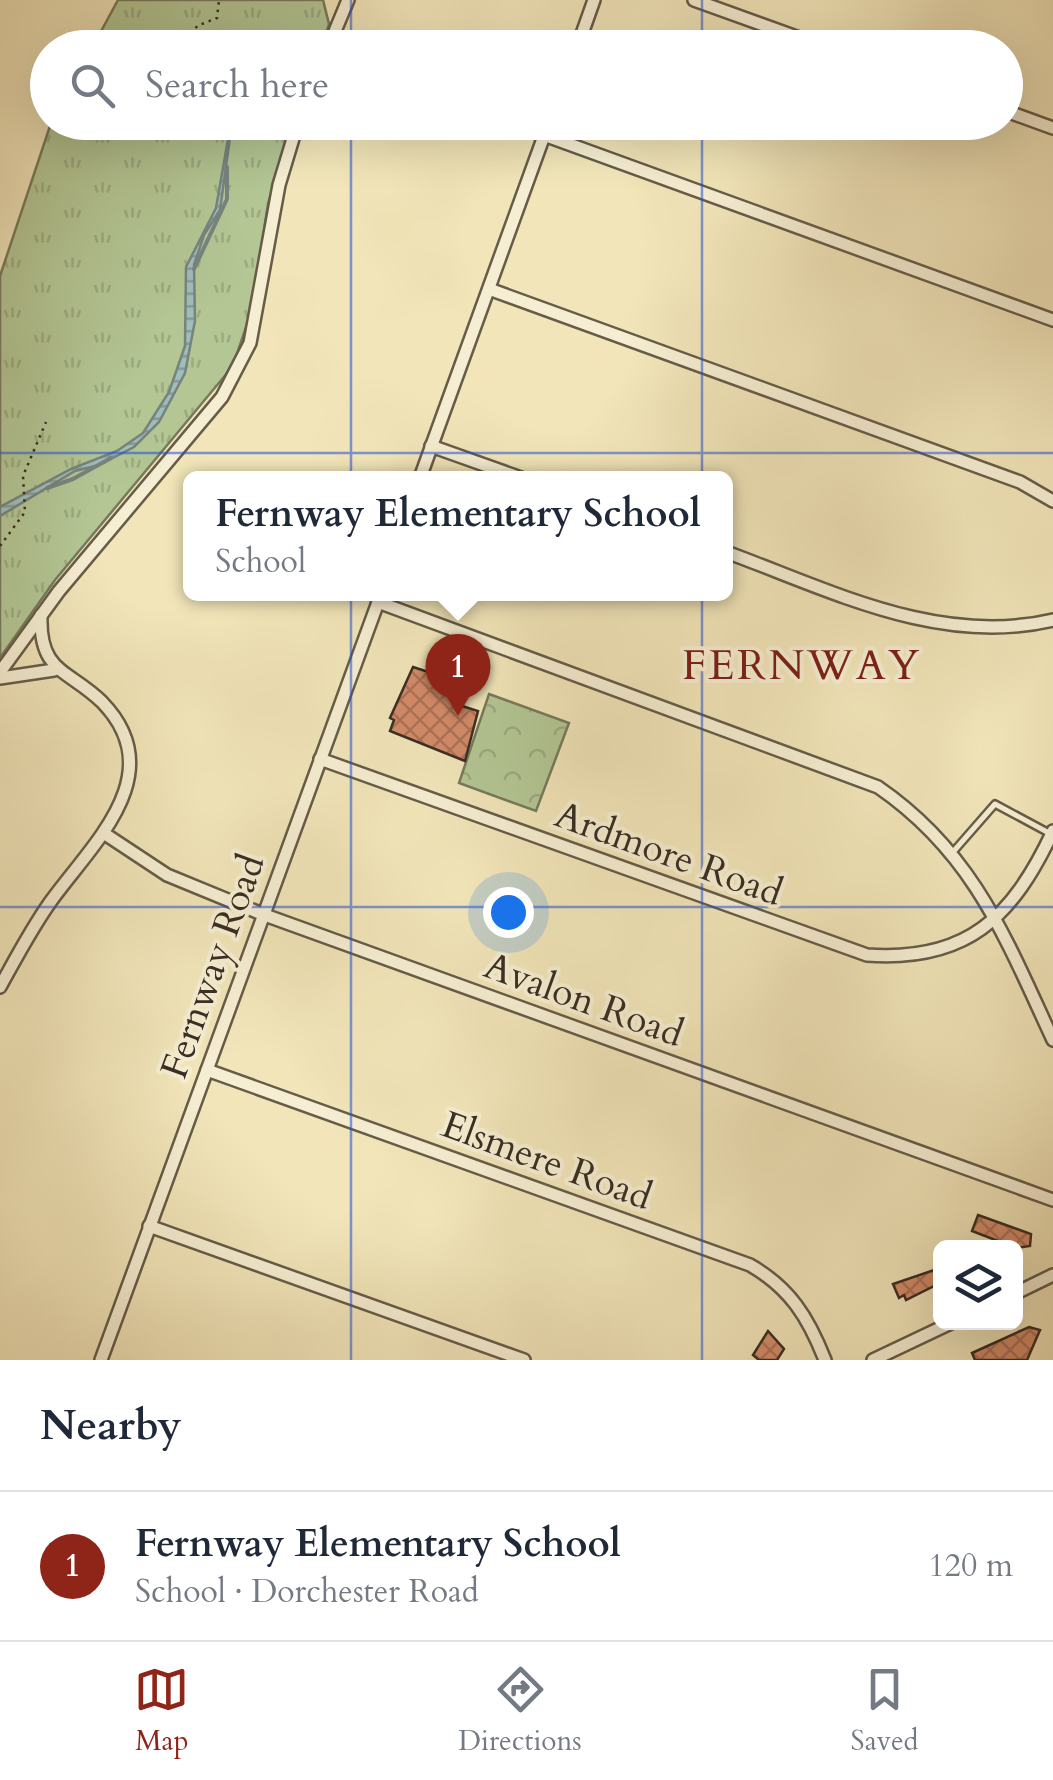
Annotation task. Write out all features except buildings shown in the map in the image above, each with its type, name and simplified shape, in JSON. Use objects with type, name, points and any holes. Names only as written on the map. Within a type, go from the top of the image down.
[{"type":"street","points":[[583,30],[594,0]]},
{"type":"street","points":[[694,0],[777,30]]},
{"type":"street","points":[[335,30],[344,4]]},
{"type":"street","points":[[1023,117],[1053,128]]},
{"type":"street","points":[[0,675],[41,615],[212,409],[240,366],[256,324],[279,184],[292,140]]},
{"type":"street","points":[[423,471],[543,140]]},
{"type":"street","points":[[579,140],[1053,320]]},
{"type":"street","points":[[489,289],[1020,482],[1053,501]]},
{"type":"street","points":[[432,446],[502,471]]},
{"type":"street","points":[[733,554],[925,622],[976,628],[1053,620]]},
{"type":"street","name":"Fernway Road","points":[[101,1360],[378,601]]},
{"type":"street","points":[[387,601],[852,774],[902,804],[953,852],[996,919],[1053,1040]]},
{"type":"street","points":[[0,987],[50,902],[105,834],[122,803],[128,782],[125,744],[99,700],[54,670],[44,647],[41,615]]},
{"type":"street","points":[[0,675],[54,670]]},
{"type":"street","name":"Ardmore Road","points":[[320,759],[866,955],[907,956],[961,943],[996,919],[1019,894],[1052,833]]},
{"type":"street","name":"Avalon Road","points":[[105,834],[168,875],[262,914],[1053,1200]]},
{"type":"street","name":"Elsmere Road","points":[[206,1070],[750,1265],[778,1281],[800,1306],[825,1360]]},
{"type":"street","points":[[149,1226],[524,1360]]},
{"type":"street","points":[[1023,1290],[1053,1275]]},
{"type":"street","points":[[874,1360],[936,1330]]},
{"type":"lane","points":[[953,852],[995,804],[1052,833]]},
{"type":"path","points":[[196,30],[217,18],[218,0]]},
{"type":"path","points":[[0,546],[26,506],[24,483],[33,446],[46,422]]},
{"type":"green space","points":[[118,0],[323,0],[329,24],[327,30],[102,30]]},
{"type":"green space","points":[[45,140],[286,140],[268,204],[252,309],[233,366],[55,580],[0,658],[0,276]]},
{"type":"green space","points":[[489,694],[569,723],[536,811],[459,783]]},
{"type":"water","points":[[230,140],[220,210],[204,235],[194,265],[195,321],[185,373],[159,422],[134,447],[99,465],[75,471],[0,516],[0,507],[71,469],[117,451],[143,433],[169,392],[185,346],[186,267],[216,208]]},
{"type":"waterway","points":[[194,269],[227,199],[227,167]]},
{"type":"waterway","points":[[47,488],[111,458]]},
{"type":"place","name":"Fernway Elementary School","points":[[458,716]]},
{"type":"district","name":"FERNWAY","points":[[802,664]]}]
